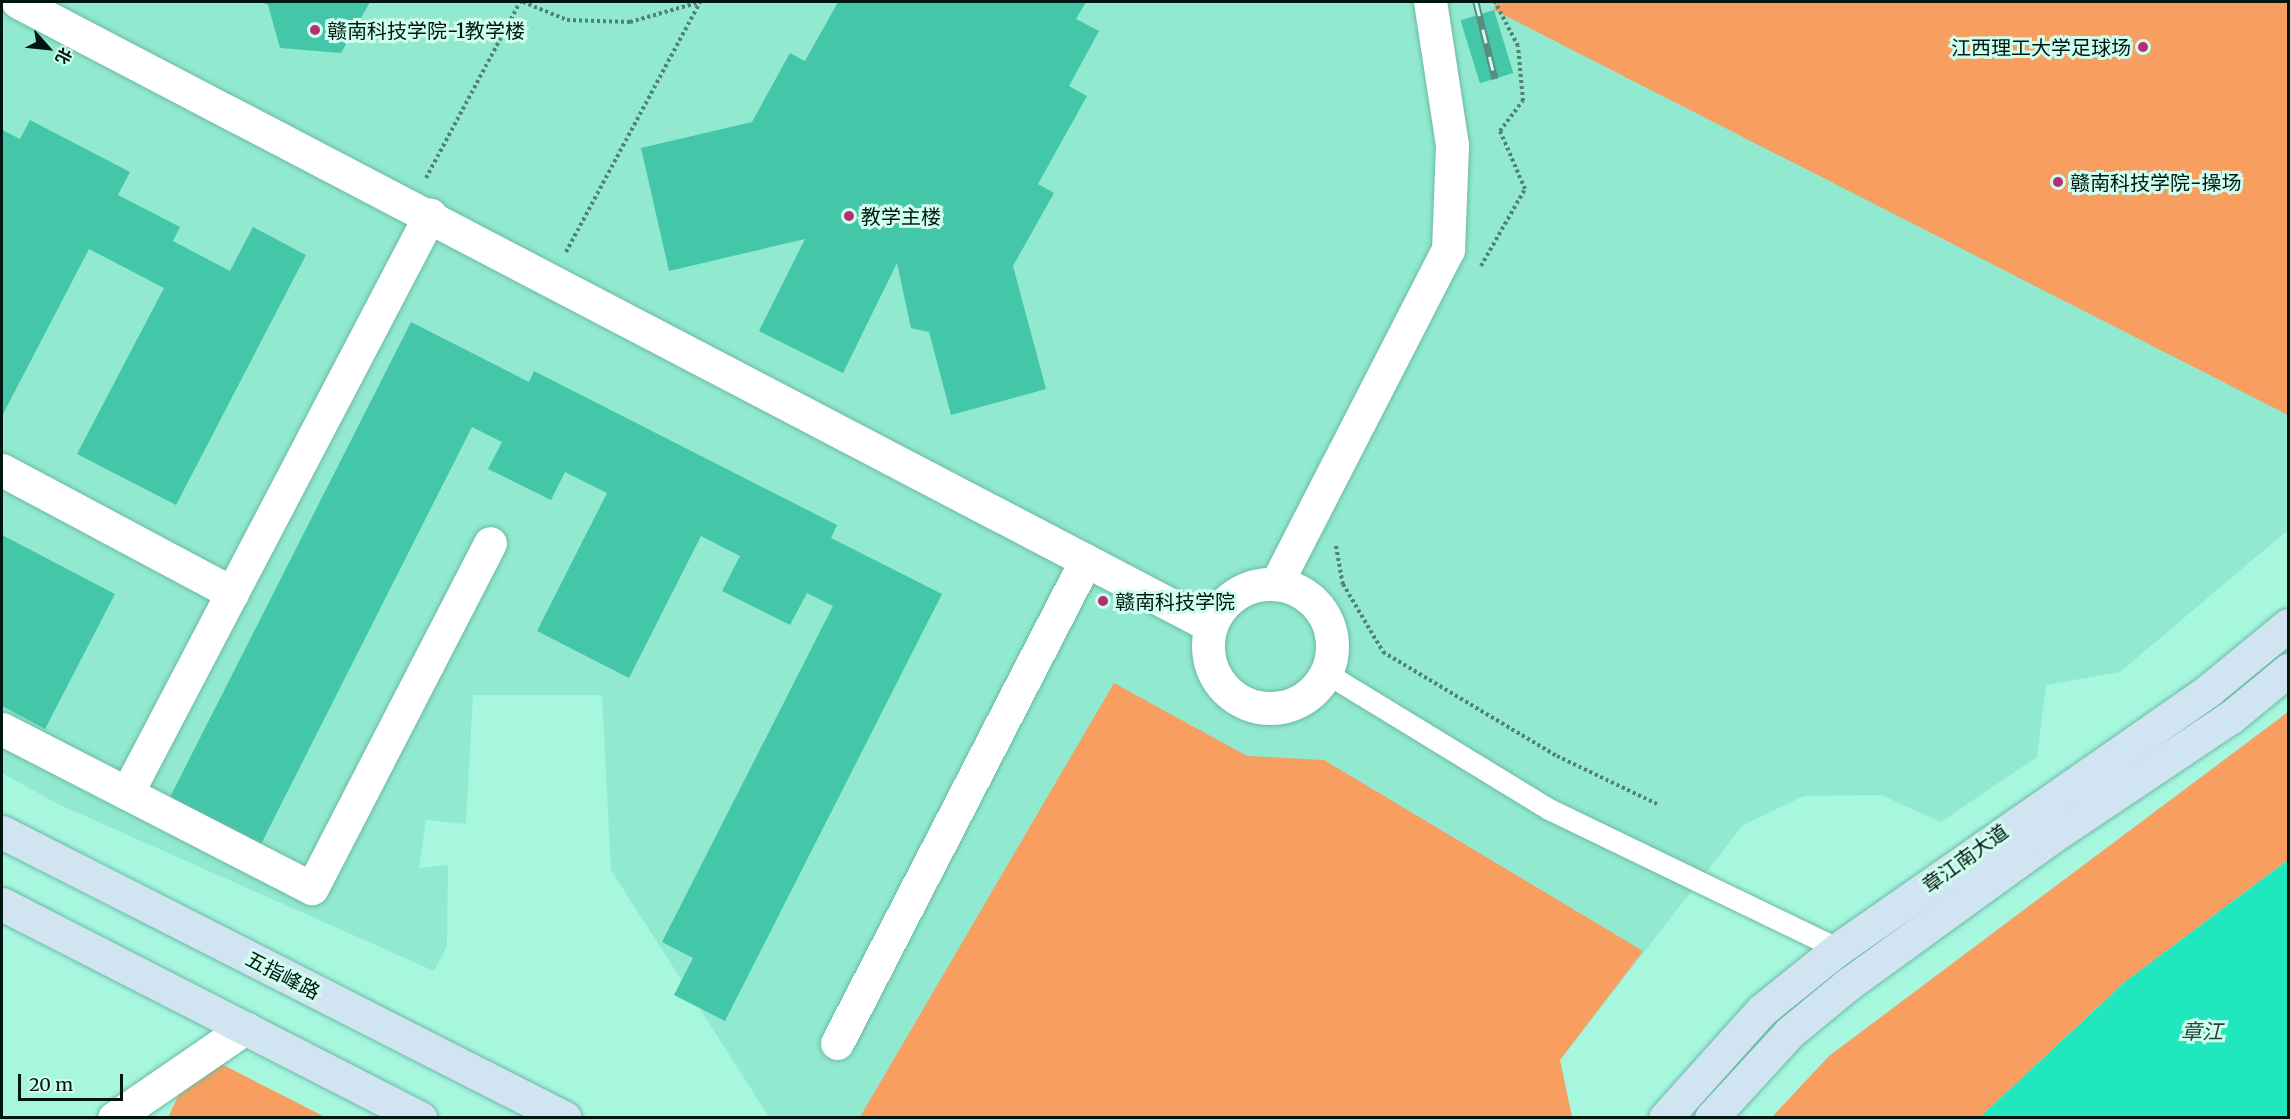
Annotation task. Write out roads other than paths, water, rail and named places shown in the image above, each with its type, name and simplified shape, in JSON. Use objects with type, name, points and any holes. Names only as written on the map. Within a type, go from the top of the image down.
[{"type":"main road","name":"章江南大道","points":[[1665,1118],[1762,1010],[1838,949],[2209,690],[2289,625]]},
{"type":"main road","name":"章江南大道","points":[[1711,1118],[1790,1032],[1847,985],[2050,838],[2231,717],[2289,670]]},
{"type":"main road","name":"五指峰路","points":[[2,832],[565,1118]]},
{"type":"main road","points":[[2,904],[421,1118]]},
{"type":"street","points":[[18,2],[553,277],[1211,626]]},
{"type":"street","points":[[1276,584],[1448,250],[1452,145],[1430,2]]},
{"type":"street","points":[[127,793],[232,593],[421,210]]},
{"type":"street","points":[[2,470],[232,593]]},
{"type":"street","points":[[2,729],[312,888],[490,543]]},
{"type":"street","points":[[837,1043],[1086,560]]},
{"type":"street","points":[[1276,584],[1308,596],[1320,609],[1332,640],[1326,673],[1316,689],[1283,707],[1246,704],[1217,680],[1210,663],[1211,626],[1238,593],[1276,584]]},
{"type":"street","points":[[114,1118],[245,1028]]},
{"type":"lane","points":[[1326,673],[1549,809],[1838,949]]},
{"type":"water","name":"章江","points":[[2288,860],[2288,1117],[1980,1117],[2126,981]]},
{"type":"railway","points":[[1476,2],[1495,79]]},
{"type":"place","name":"赣南科技学院-1教学楼","points":[[315,30]]},
{"type":"place","name":"江西理工大学足球场","points":[[2143,47]]},
{"type":"place","name":"赣南科技学院-操场","points":[[2058,182]]},
{"type":"place","name":"教学主楼","points":[[849,216]]},
{"type":"place","name":"赣南科技学院","points":[[1103,601]]}]
